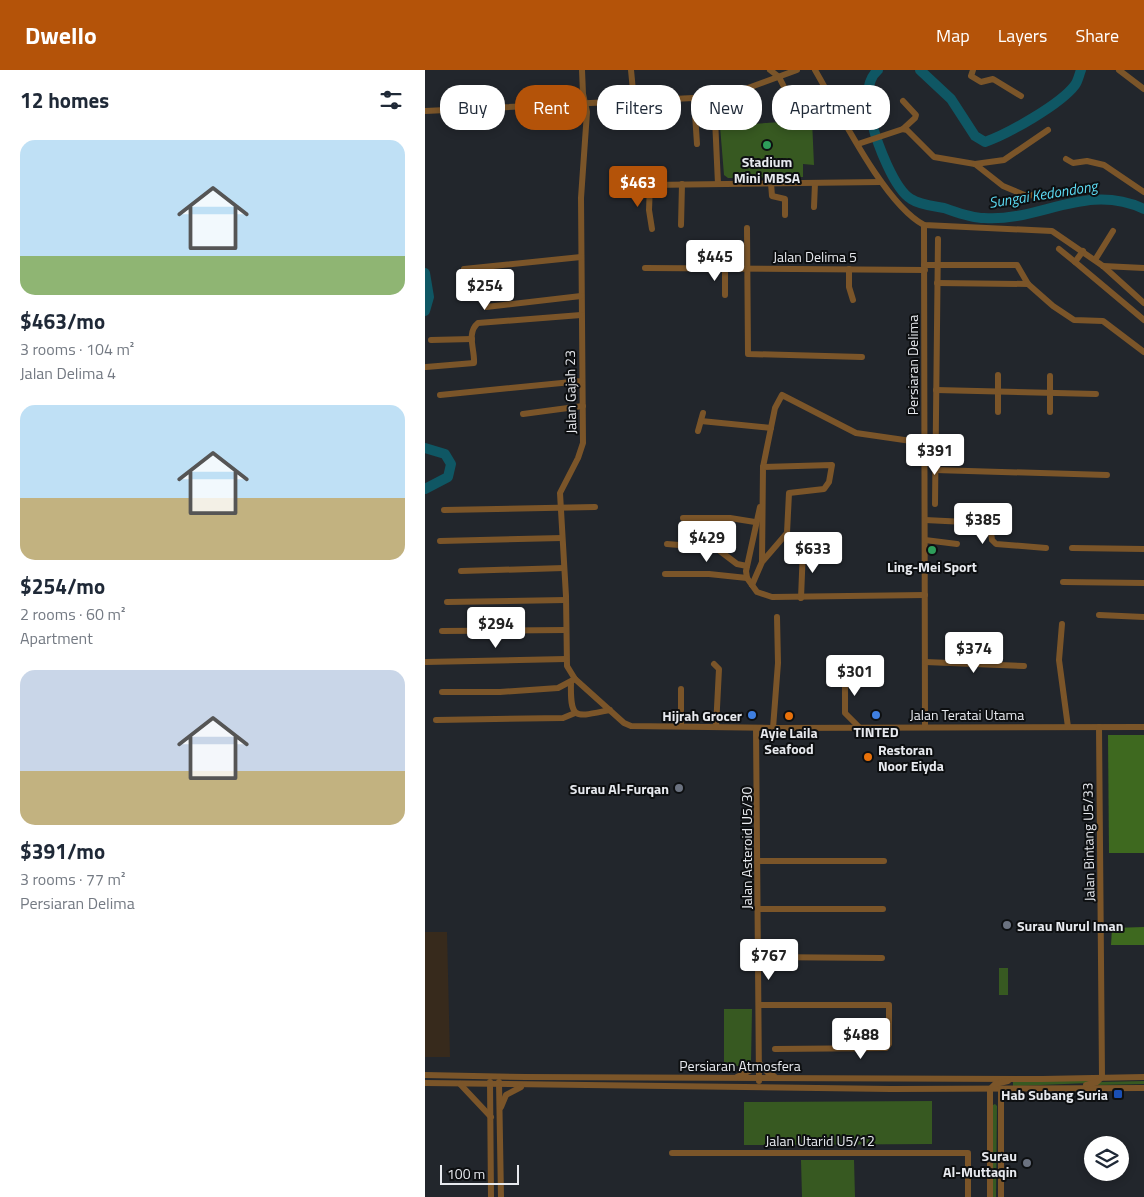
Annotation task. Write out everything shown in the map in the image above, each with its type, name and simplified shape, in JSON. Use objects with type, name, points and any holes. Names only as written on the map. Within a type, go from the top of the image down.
[{"type":"street","name":"Jalan Gajah 23","points":[[582,70],[583,85]]},
{"type":"street","points":[[631,70],[632,85]]},
{"type":"street","points":[[770,70],[779,76],[784,85]]},
{"type":"street","points":[[815,70],[824,85]]},
{"type":"street","points":[[973,70],[971,76],[981,82],[993,79],[1021,96]]},
{"type":"street","points":[[1119,70],[1144,89]]},
{"type":"street","points":[[755,85],[793,71]]},
{"type":"street","points":[[858,144],[903,129],[915,118],[916,115],[903,101]]},
{"type":"street","points":[[425,111],[515,106]]},
{"type":"street","points":[[903,129],[907,130],[934,157],[975,164],[1004,160],[1048,130]]},
{"type":"street","name":"Jalan Gajah 23","points":[[586,130],[581,198],[583,443],[578,458],[561,488],[559,507],[566,600],[566,659],[573,680],[627,725],[640,726]]},
{"type":"street","points":[[696,130],[697,144]]},
{"type":"street","points":[[715,130],[717,184]]},
{"type":"street","points":[[850,130],[881,182],[909,216],[924,225],[1049,230],[1103,266],[1144,303]]},
{"type":"street","points":[[1066,159],[1073,163],[1087,161],[1104,165],[1144,192]]},
{"type":"street","points":[[975,164],[1003,186],[1027,196],[1044,193]]},
{"type":"street","points":[[652,229],[649,210],[650,185],[881,182]]},
{"type":"street","points":[[771,183],[772,196],[785,200],[785,215]]},
{"type":"street","points":[[814,207],[815,183]]},
{"type":"street","points":[[681,225],[682,184]]},
{"type":"street","name":"Persiaran Delima","points":[[924,225],[925,727]]},
{"type":"street","points":[[747,228],[747,354],[862,357]]},
{"type":"street","points":[[1095,260],[1113,231]]},
{"type":"street","points":[[935,504],[938,239]]},
{"type":"street","points":[[1059,249],[1144,320]]},
{"type":"street","points":[[1075,262],[1083,251]]},
{"type":"street","points":[[464,269],[581,257]]},
{"type":"street","name":"Jalan Delima 5","points":[[645,268],[849,269],[938,265],[1017,265],[1028,284]]},
{"type":"street","points":[[1103,266],[1144,268]]},
{"type":"street","points":[[725,268],[725,295]]},
{"type":"street","points":[[849,269],[849,287],[853,300]]},
{"type":"street","points":[[937,283],[1028,284],[1074,320],[1103,321],[1144,352]]},
{"type":"street","points":[[486,307],[581,296]]},
{"type":"street","points":[[426,367],[473,364],[475,361],[472,339],[475,326],[483,322],[581,315]]},
{"type":"street","points":[[431,340],[472,339]]},
{"type":"street","points":[[998,375],[999,412]]},
{"type":"street","points":[[1050,376],[1050,412]]},
{"type":"street","points":[[441,395],[582,381]]},
{"type":"street","points":[[936,390],[1096,394]]},
{"type":"street","points":[[762,562],[763,467],[775,408],[782,396],[856,433],[925,444]]},
{"type":"street","points":[[523,414],[583,406]]},
{"type":"street","points":[[698,431],[703,413]]},
{"type":"street","points":[[701,420],[771,428]]},
{"type":"street","points":[[752,585],[762,562],[787,533],[789,493],[824,489],[829,482],[833,466],[827,464],[763,467]]},
{"type":"street","points":[[935,470],[1107,474]]},
{"type":"street","points":[[762,500],[755,522],[747,566],[747,578],[757,592],[764,595],[801,598],[925,595]]},
{"type":"street","points":[[443,510],[595,507]]},
{"type":"street","points":[[683,518],[730,518],[755,522]]},
{"type":"street","points":[[925,520],[986,522],[990,525],[992,540],[996,544],[1046,548]]},
{"type":"street","points":[[439,541],[562,538]]},
{"type":"street","points":[[925,540],[957,544]]},
{"type":"street","points":[[667,544],[716,548],[737,564],[747,566]]},
{"type":"street","points":[[1072,548],[1144,549]]},
{"type":"street","points":[[801,598],[803,549]]},
{"type":"street","points":[[461,571],[564,568]]},
{"type":"street","points":[[665,574],[709,574],[747,578]]},
{"type":"street","points":[[1063,582],[1144,582]]},
{"type":"street","points":[[447,602],[566,600]]},
{"type":"street","points":[[1099,615],[1144,617]]},
{"type":"street","points":[[773,728],[778,663],[777,617]]},
{"type":"street","points":[[1062,624],[1059,660],[1068,727]]},
{"type":"street","points":[[442,631],[566,630]]},
{"type":"street","points":[[425,662],[566,659]]},
{"type":"street","points":[[925,662],[1024,666]]},
{"type":"street","points":[[714,664],[719,669],[716,727]]},
{"type":"street","points":[[845,668],[845,713],[859,727]]},
{"type":"street","points":[[442,692],[500,692],[558,688],[573,680]]},
{"type":"street","points":[[573,680],[571,704],[575,713]]},
{"type":"street","points":[[681,689],[681,726]]},
{"type":"street","points":[[436,720],[563,718],[575,713],[581,715],[610,710]]},
{"type":"street","name":"Jalan Teratai Utama","points":[[640,726],[756,728],[1144,727]]},
{"type":"street","name":"Jalan Bintang U5/33","points":[[1099,727],[1102,1077]]},
{"type":"street","name":"Jalan Asteroid U5/30","points":[[756,728],[760,1087]]},
{"type":"street","points":[[758,861],[884,861]]},
{"type":"street","points":[[758,909],[883,909]]},
{"type":"street","points":[[759,957],[882,958]]},
{"type":"street","points":[[759,1005],[889,1005],[889,1044],[886,1048],[775,1049]]},
{"type":"street","points":[[733,1078],[753,1069],[759,1063],[769,1074],[778,1078]]},
{"type":"street","name":"Persiaran Atmosfera","points":[[425,1075],[1042,1079],[1144,1077]]},
{"type":"street","points":[[490,1076],[501,1197]]},
{"type":"street","points":[[491,1197],[499,1076]]},
{"type":"street","points":[[1055,1089],[1092,1085],[1102,1077]]},
{"type":"street","points":[[940,1078],[995,1084],[1013,1080],[1042,1079]]},
{"type":"street","name":"Persiaran Atmosfera","points":[[425,1083],[527,1086],[1144,1088]]},
{"type":"street","points":[[460,1084],[495,1118]]},
{"type":"street","points":[[990,1197],[990,1089],[995,1084]]},
{"type":"street","points":[[995,1084],[1001,1089],[1001,1197]]},
{"type":"street","points":[[495,1118],[506,1095],[513,1090],[527,1086]]},
{"type":"street","name":"Jalan Utarid U5/12","points":[[673,1153],[968,1153],[968,1197]]},
{"type":"shaded area","points":[[425,932],[447,932],[450,1057],[425,1057]]},
{"type":"green space","name":"Stadium Mini MBSA","points":[[762,123],[772,123],[772,130],[812,130],[814,165],[803,164],[803,177],[728,178],[724,175],[720,130],[762,130]]},
{"type":"green space","points":[[1108,735],[1144,735],[1144,853],[1109,853]]},
{"type":"green space","points":[[1144,927],[1144,945],[1111,945],[1112,928]]},
{"type":"green space","points":[[999,968],[1008,968],[1008,995],[999,995]]},
{"type":"green space","points":[[724,1009],[752,1009],[751,1062],[744,1066],[724,1066]]},
{"type":"green space","points":[[1013,1081],[1093,1081],[1089,1083],[1013,1086]]},
{"type":"green space","points":[[1144,1081],[1144,1084],[1096,1085],[1098,1082]]},
{"type":"green space","points":[[932,1101],[932,1144],[744,1145],[744,1102]]},
{"type":"green space","points":[[993,1105],[997,1106],[996,1197],[993,1197]]},
{"type":"green space","points":[[801,1160],[854,1160],[855,1197],[802,1197]]},
{"type":"waterway","name":"Sungai Kedondong","points":[[878,70],[870,81],[868,95],[872,123],[882,153],[898,186],[911,199],[979,218],[1005,218],[1083,201],[1123,202],[1144,209]]},
{"type":"waterway","points":[[920,70],[951,99],[975,136],[985,142],[1020,125],[1058,101],[1075,85],[1081,70]]},
{"type":"waterway","points":[[425,273],[429,297],[425,311]]},
{"type":"waterway","points":[[425,448],[445,454],[451,464],[448,477],[425,489]]},
{"type":"place","name":"Stadium Mini MBSA","points":[[767,145]]},
{"type":"place","name":"Ling-Mei Sport","points":[[932,550]]},
{"type":"place","name":"Hijrah Grocer","points":[[752,715]]},
{"type":"place","name":"TINTED","points":[[876,715]]},
{"type":"place","name":"Ayie Laila Seafood","points":[[789,716]]},
{"type":"place","name":"Restoran Noor Eiyda","points":[[868,757]]},
{"type":"place","name":"Surau Al-Furqan","points":[[679,788]]},
{"type":"place","name":"Surau Nurul Iman","points":[[1007,925]]},
{"type":"place","name":"Hab Subang Suria","points":[[1118,1094]]},
{"type":"place","name":"Surau Al-Muttaqin","points":[[1027,1163]]}]
